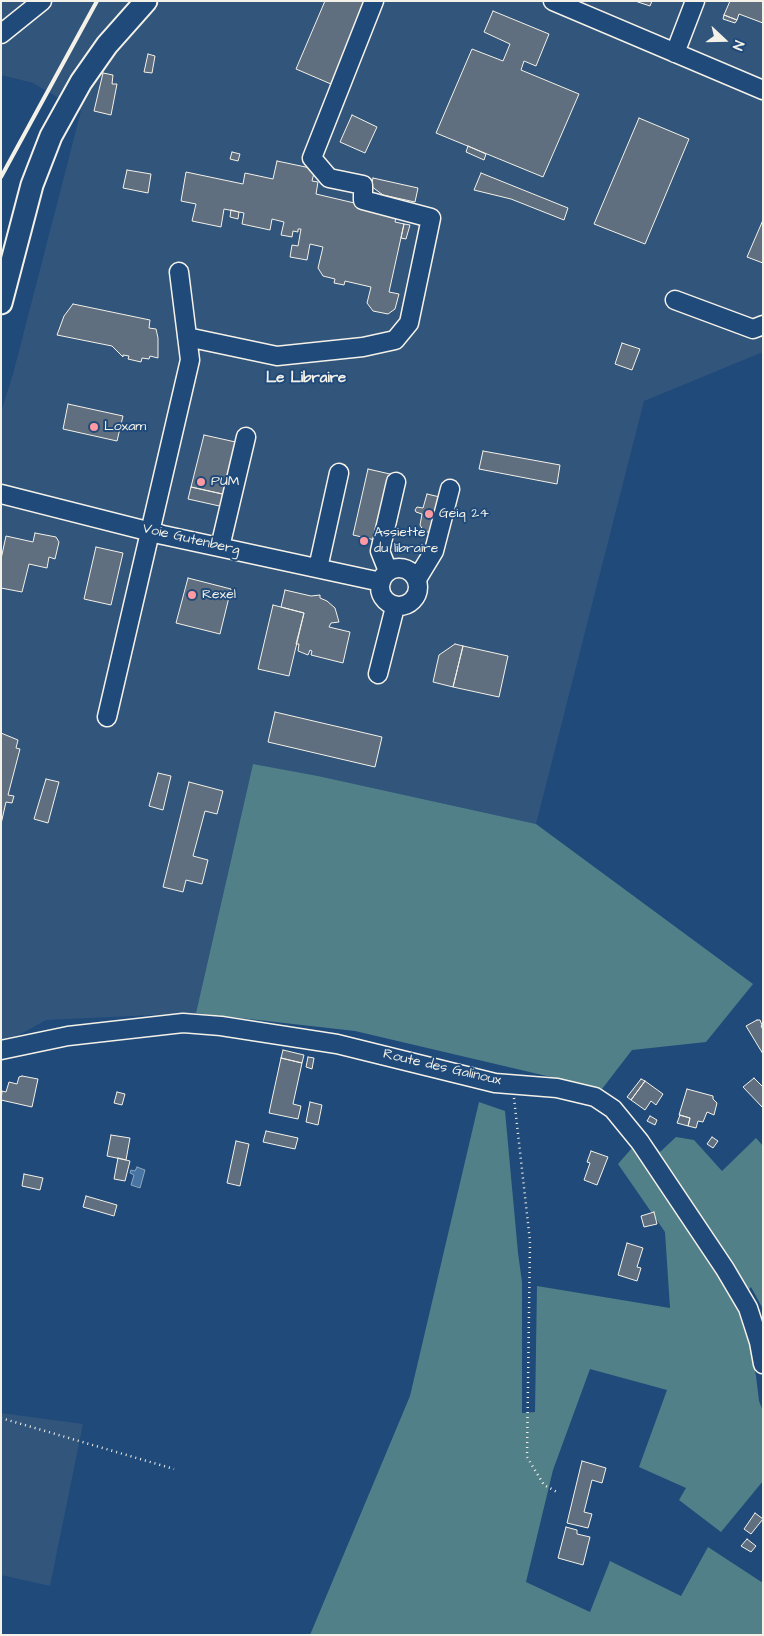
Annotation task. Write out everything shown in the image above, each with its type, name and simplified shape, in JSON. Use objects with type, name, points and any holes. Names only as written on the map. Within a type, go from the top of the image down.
[{"type":"main road","points":[[1,302],[30,192],[51,136],[81,82],[106,45],[146,1]]},
{"type":"street","points":[[1,34],[42,1]]},
{"type":"street","points":[[187,337],[277,356],[362,347],[395,340],[409,323],[431,218],[363,200],[363,185],[329,178],[312,158],[374,1]]},
{"type":"street","points":[[553,1],[763,90]]},
{"type":"street","points":[[675,53],[695,1]]},
{"type":"street","points":[[107,717],[190,360],[179,272]]},
{"type":"street","points":[[675,300],[753,329],[763,325]]},
{"type":"street","points":[[220,547],[246,437]]},
{"type":"street","points":[[318,568],[339,473]]},
{"type":"street","points":[[385,577],[401,568],[413,574],[419,586],[414,601],[402,607],[395,607],[384,599],[381,593],[385,577],[380,552],[396,482]]},
{"type":"street","points":[[417,579],[434,551],[450,489]]},
{"type":"street","name":"Voie Gutenberg","points":[[1,494],[151,532],[220,547],[318,568],[385,577]]},
{"type":"street","points":[[378,674],[395,607]]},
{"type":"street","name":"Route des Galinoux","points":[[1,1050],[68,1036],[183,1023],[221,1026],[337,1044],[495,1082],[557,1088],[595,1097],[613,1109],[640,1142],[725,1269],[748,1308],[759,1342],[763,1364]]},
{"type":"path","points":[[512,1084],[530,1241],[527,1457],[544,1485],[557,1492]]},
{"type":"path","points":[[1,1418],[174,1469]]},
{"type":"shaded area","points":[[1,1],[763,1],[763,352],[644,401],[536,824],[318,776],[253,764],[196,1013],[46,1020],[1,1045],[1,412],[13,374],[81,111],[33,83],[1,75]]},
{"type":"shaded area","points":[[137,1167],[145,1170],[140,1188],[131,1185],[134,1175],[130,1173],[131,1170],[135,1171]]},
{"type":"shaded area","points":[[1,1413],[83,1424],[50,1586],[1,1575]]},
{"type":"green space","points":[[253,764],[318,776],[536,824],[753,984],[706,1042],[632,1050],[602,1089],[355,1031],[196,1013]]},
{"type":"green space","points":[[479,1102],[505,1111],[522,1282],[522,1413],[535,1412],[537,1286],[670,1308],[665,1232],[618,1164],[645,1133],[660,1152],[676,1137],[694,1140],[722,1171],[756,1138],[763,1146],[763,1309],[751,1287],[736,1305],[750,1347],[759,1401],[763,1411],[763,1481],[721,1532],[679,1500],[686,1488],[639,1467],[667,1390],[590,1369],[553,1470],[526,1582],[590,1612],[610,1561],[681,1596],[708,1547],[763,1583],[763,1635],[310,1635],[410,1396]]},
{"type":"building","points":[[325,1],[364,1],[360,13],[366,16],[349,42],[331,84],[296,69]]},
{"type":"building","points":[[635,1],[652,1],[650,6]]},
{"type":"building","points":[[730,1],[763,1],[763,23],[739,14],[737,20],[724,15]]},
{"type":"building","points":[[493,11],[549,34],[536,66],[524,61],[521,70],[579,94],[543,177],[436,133],[472,49],[503,61],[510,44],[484,32]]},
{"type":"building","points":[[724,15],[737,20],[735,23],[723,19]]},
{"type":"building","points":[[148,54],[155,56],[152,73],[144,72]]},
{"type":"building","points":[[103,73],[113,75],[112,84],[117,84],[111,115],[94,111]]},
{"type":"building","points":[[352,115],[377,127],[365,153],[340,142]]},
{"type":"building","points":[[639,118],[689,139],[645,244],[594,224]]},
{"type":"building","points":[[468,146],[486,154],[484,160],[466,152]]},
{"type":"building","points":[[232,152],[240,154],[238,161],[230,159]]},
{"type":"building","points":[[277,161],[315,169],[312,181],[318,182],[316,194],[397,213],[395,222],[404,224],[389,292],[399,294],[395,309],[388,314],[373,311],[367,303],[371,287],[345,281],[344,285],[334,283],[335,279],[323,276],[318,268],[323,247],[310,244],[307,260],[290,257],[292,245],[298,246],[301,229],[298,229],[298,232],[293,231],[292,237],[281,235],[284,222],[272,219],[270,230],[242,224],[244,213],[224,209],[221,227],[192,221],[196,204],[181,201],[186,172],[243,184],[245,173],[273,179]]},
{"type":"building","points":[[127,170],[151,174],[148,193],[123,188]]},
{"type":"building","points":[[481,173],[568,208],[564,220],[511,199],[474,190]]},
{"type":"building","points":[[373,178],[418,188],[415,202],[383,195],[371,186]]},
{"type":"building","points":[[231,210],[239,212],[238,219],[230,217]]},
{"type":"building","points":[[763,220],[763,263],[747,257]]},
{"type":"building","points":[[404,224],[410,225],[406,239],[401,238]]},
{"type":"building","points":[[73,304],[150,320],[149,328],[156,329],[158,338],[158,358],[150,356],[149,359],[142,358],[141,362],[128,359],[129,356],[123,355],[123,357],[112,346],[57,335],[64,316]]},
{"type":"building","points":[[622,343],[640,349],[632,370],[615,364]]},
{"type":"building","points":[[68,404],[123,416],[117,441],[63,429]]},
{"type":"building","points":[[204,435],[240,443],[227,495],[191,487]]},
{"type":"building","points":[[483,451],[560,465],[557,484],[479,469]]},
{"type":"building","points":[[368,469],[390,474],[375,540],[353,535]]},
{"type":"building","points":[[191,487],[227,495],[224,507],[188,499]]},
{"type":"building","points":[[427,494],[444,498],[431,532],[423,530],[420,525],[422,514],[415,510],[417,507],[423,508]]},
{"type":"building","points":[[35,533],[56,537],[59,542],[55,559],[49,557],[47,568],[29,564],[22,592],[1,588],[1,559],[6,536],[33,542]]},
{"type":"building","points":[[96,547],[123,553],[111,605],[84,599]]},
{"type":"building","points":[[188,578],[231,589],[220,634],[176,623]]},
{"type":"building","points":[[285,590],[311,596],[320,595],[320,598],[335,608],[339,622],[331,623],[329,627],[350,632],[343,663],[311,655],[312,651],[310,650],[308,655],[298,651],[299,644],[296,644],[304,613],[281,607]]},
{"type":"building","points":[[273,605],[304,613],[289,676],[258,669]]},
{"type":"building","points":[[455,644],[463,646],[453,687],[433,682],[439,655]]},
{"type":"building","points":[[463,646],[508,656],[499,697],[453,687]]},
{"type":"building","points":[[275,712],[382,737],[375,767],[268,742]]},
{"type":"building","points":[[1,733],[18,740],[16,748],[20,749],[8,795],[14,796],[12,803],[6,802],[1,824]]},
{"type":"building","points":[[158,773],[171,776],[163,810],[149,806]]},
{"type":"building","points":[[46,779],[59,782],[48,823],[34,819]]},
{"type":"building","points":[[189,782],[223,791],[217,814],[205,811],[193,856],[208,860],[202,884],[186,880],[183,892],[163,887]]},
{"type":"building","points":[[760,1020],[763,1030],[763,1054],[746,1026]]},
{"type":"building","points":[[283,1050],[304,1055],[302,1063],[281,1058]]},
{"type":"building","points":[[308,1057],[314,1058],[312,1069],[306,1067]]},
{"type":"building","points":[[281,1058],[302,1063],[293,1104],[301,1106],[298,1119],[269,1113]]},
{"type":"building","points":[[19,1077],[38,1079],[32,1107],[1,1100],[2,1091],[6,1092],[9,1082],[17,1084]]},
{"type":"building","points":[[754,1078],[763,1087],[763,1108],[743,1087]]},
{"type":"building","points":[[641,1079],[645,1081],[631,1100],[627,1097]]},
{"type":"building","points":[[645,1081],[663,1094],[656,1105],[651,1101],[645,1110],[631,1100]]},
{"type":"building","points":[[687,1089],[713,1096],[717,1103],[714,1115],[707,1112],[703,1122],[698,1121],[696,1128],[688,1126],[690,1118],[679,1115]]},
{"type":"building","points":[[117,1092],[125,1094],[122,1105],[114,1103]]},
{"type":"building","points":[[310,1102],[322,1105],[318,1125],[306,1122]]},
{"type":"building","points":[[680,1115],[690,1118],[688,1126],[677,1123]]},
{"type":"building","points":[[650,1116],[657,1120],[655,1125],[647,1121]]},
{"type":"building","points":[[266,1131],[298,1138],[295,1149],[263,1142]]},
{"type":"building","points":[[111,1135],[130,1138],[126,1160],[107,1156]]},
{"type":"building","points":[[712,1137],[718,1141],[713,1148],[707,1144]]},
{"type":"building","points":[[236,1141],[249,1144],[240,1186],[227,1183]]},
{"type":"building","points":[[591,1151],[608,1157],[597,1185],[584,1180],[590,1163],[587,1162]]},
{"type":"building","points":[[118,1158],[130,1161],[125,1181],[114,1179]]},
{"type":"building","points":[[24,1174],[43,1178],[40,1190],[22,1186]]},
{"type":"building","points":[[86,1196],[117,1205],[114,1216],[83,1207]]},
{"type":"building","points":[[654,1212],[657,1224],[644,1227],[641,1216]]},
{"type":"building","points":[[627,1243],[643,1248],[637,1267],[641,1268],[637,1281],[618,1275]]},
{"type":"building","points":[[582,1461],[606,1468],[602,1483],[592,1480],[584,1512],[592,1514],[588,1528],[567,1523]]},
{"type":"building","points":[[755,1513],[763,1519],[751,1534],[744,1529]]},
{"type":"building","points":[[566,1527],[577,1530],[577,1534],[590,1537],[583,1565],[558,1558]]},
{"type":"building","points":[[747,1539],[756,1546],[751,1552],[741,1546]]},
{"type":"railway","points":[[1,177],[97,1]]},
{"type":"place","name":"Loxam","points":[[94,427]]},
{"type":"place","name":"PUM","points":[[201,482]]},
{"type":"place","name":"Geiq 24","points":[[429,514]]},
{"type":"place","name":"Assiette du libraire","points":[[364,541]]},
{"type":"place","name":"Rexel","points":[[192,595]]},
{"type":"district","name":"Le Libraire","points":[[306,379]]}]
